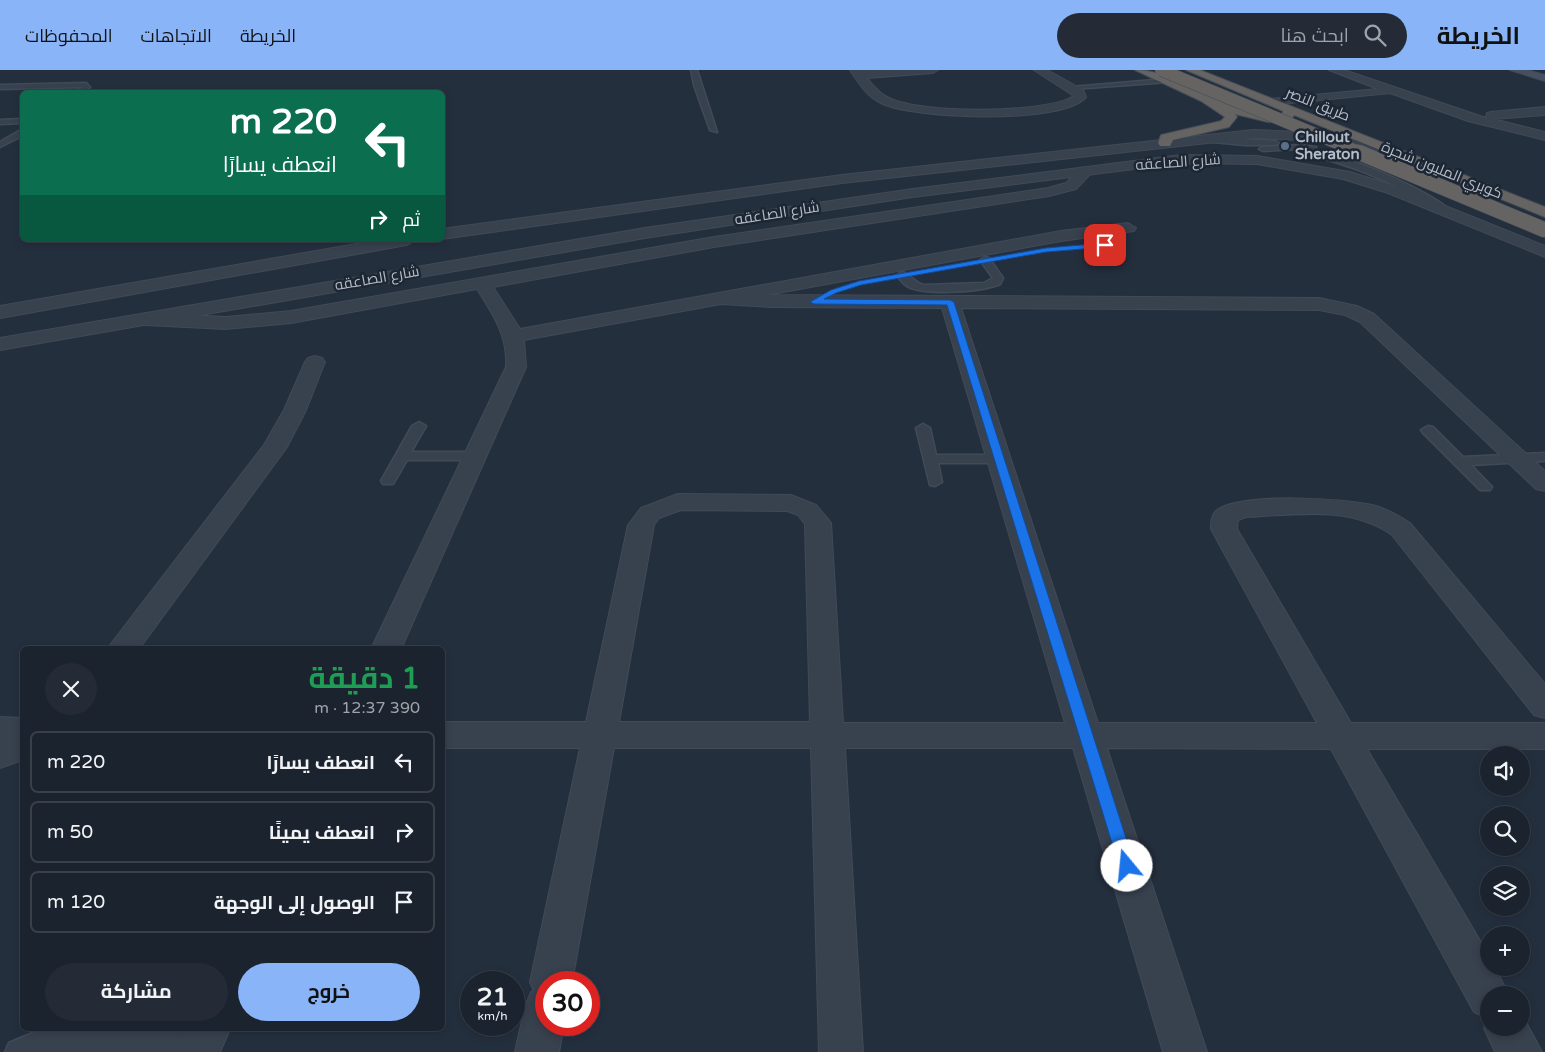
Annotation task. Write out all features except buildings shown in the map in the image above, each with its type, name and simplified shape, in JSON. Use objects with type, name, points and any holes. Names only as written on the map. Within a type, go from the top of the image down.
[{"type":"highway","points":[[1140,70],[1164,76],[1230,113],[1230,120],[1217,126],[1166,138],[1165,143]]},
{"type":"highway","name":"طريق النصر","points":[[1191,70],[1545,212]]},
{"type":"highway","name":"كوبري المليون شجرة","points":[[1164,76],[1545,230]]},
{"type":"highway","points":[[1217,104],[1247,115],[1265,118],[1287,117],[1290,110]]},
{"type":"main road","points":[[1515,70],[1545,78]]},
{"type":"street","points":[[857,72],[933,70]]},
{"type":"street","points":[[857,72],[878,98],[890,103],[920,110],[1008,113],[1057,108],[1076,102],[1080,97],[1079,92],[1074,88],[1039,70]]},
{"type":"street","points":[[1334,70],[1472,118],[1545,136]]},
{"type":"street","points":[[1269,102],[1394,92]]},
{"type":"street","points":[[1472,118],[1545,111]]},
{"type":"street","name":"شارع الصاعقه","points":[[445,234],[754,190],[1165,143],[1263,134],[1348,141],[1403,155]]},
{"type":"street","name":"شارع الصاعقه","points":[[0,344],[655,232],[904,194],[1242,151],[1378,184],[1545,252]]},
{"type":"street","points":[[146,318],[212,323],[256,322],[714,242],[1049,192],[1071,186],[1086,171]]},
{"type":"street","points":[[514,336],[1061,236],[1127,237],[902,275],[845,287],[814,302]]},
{"type":"street","name":"شارع الصاعقه","points":[[0,312],[396,242]]},
{"type":"street","points":[[387,646],[516,367],[518,356],[514,336],[481,282]]},
{"type":"street","points":[[720,298],[814,302],[1309,304],[1340,307],[1367,318],[1545,484]]},
{"type":"street","points":[[950,302],[1185,1052]]},
{"type":"street","points":[[124,646],[275,447],[295,410],[315,362]]},
{"type":"street","points":[[553,971],[641,525],[650,513],[658,508],[678,502],[791,504],[807,510],[818,523],[841,1052]]},
{"type":"street","points":[[1483,986],[1224,529],[1225,517],[1229,513],[1246,509],[1352,508],[1369,511],[1385,517],[1401,529],[1545,706]]},
{"type":"street","points":[[0,730],[20,731]]},
{"type":"street","points":[[445,735],[1545,736]]},
{"type":"street","points":[[0,755],[20,746]]},
{"type":"street","points":[[537,1052],[540,1036]]},
{"type":"street","points":[[1511,1036],[1520,1052]]},
{"type":"lane","points":[[694,70],[697,85],[714,130]]},
{"type":"lane","points":[[1074,88],[1164,76]]},
{"type":"lane","points":[[0,87],[86,85],[87,88],[84,90]]},
{"type":"lane","points":[[0,122],[20,121]]},
{"type":"lane","points":[[0,144],[20,134]]},
{"type":"lane","points":[[1292,142],[1310,138]]},
{"type":"lane","points":[[1242,151],[1305,144],[1310,138]]},
{"type":"lane","points":[[1206,139],[1242,151],[1311,148],[1398,183],[1449,212]]},
{"type":"lane","points":[[1242,151],[1276,143]]},
{"type":"lane","points":[[1256,150],[1286,150]]},
{"type":"lane","points":[[1303,151],[1321,153]]},
{"type":"lane","points":[[902,275],[912,285],[922,288],[986,286],[996,282],[998,278],[985,260]]},
{"type":"lane","points":[[388,481],[419,426]]},
{"type":"lane","points":[[923,428],[935,482]]},
{"type":"lane","points":[[1428,430],[1485,487]]},
{"type":"lane","points":[[402,456],[476,456]]},
{"type":"lane","points":[[1459,461],[1545,457]]},
{"type":"lane","points":[[930,459],[1000,459]]},
{"type":"lane","points":[[18,1052],[33,1044],[42,1042],[202,1041]]},
{"type":"place","name":"Chillout Sheraton","points":[[1285,146]]},
{"type":"route","points":[[1105,245],[1064,247],[859,283],[833,291],[814,302],[950,302],[1127,866]]}]
